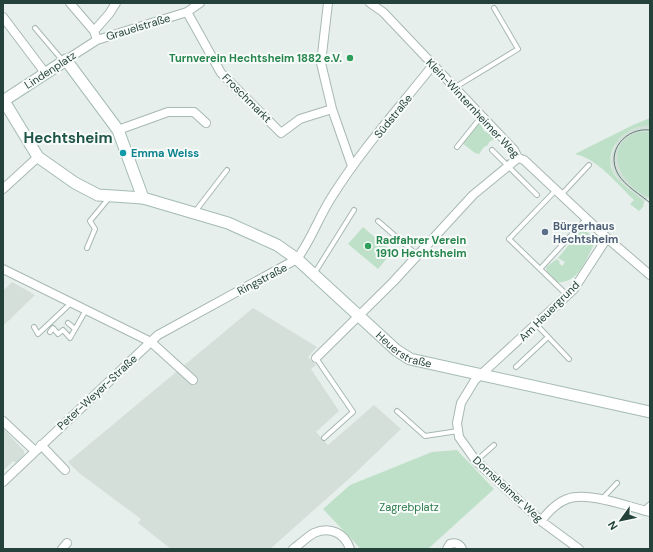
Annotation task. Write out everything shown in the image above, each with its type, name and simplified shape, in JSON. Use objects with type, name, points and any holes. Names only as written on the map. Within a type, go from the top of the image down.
[{"type":"street","points":[[70,3],[94,31],[97,40]]},
{"type":"street","points":[[94,31],[109,14],[116,3]]},
{"type":"street","name":"Grauelstraße","points":[[97,40],[187,12],[200,3]]},
{"type":"street","points":[[328,3],[320,63],[332,109],[352,166]]},
{"type":"street","name":"Klein-Winternheimer Weg","points":[[370,3],[383,12],[481,117],[514,150],[518,158],[524,160],[607,238],[650,275]]},
{"type":"street","name":"Froschmarkt","points":[[187,12],[221,73],[281,133],[300,119],[332,109]]},
{"type":"street","points":[[3,17],[46,74]]},
{"type":"street","name":"Lindenplatz","points":[[3,101],[97,40]]},
{"type":"street","points":[[64,61],[118,130],[143,198]]},
{"type":"street","name":"Südstraße","points":[[352,166],[433,65]]},
{"type":"street","points":[[3,101],[38,158],[3,189]]},
{"type":"street","points":[[118,130],[168,112],[194,112],[206,123]]},
{"type":"street","name":"Heuerstraße","points":[[38,158],[75,183],[98,195],[143,198],[241,227],[278,244],[359,314],[396,350],[410,359],[650,412]]},
{"type":"street","points":[[316,358],[417,255],[473,195],[518,158]]},
{"type":"street","name":"Ringstraße","points":[[151,342],[158,335],[297,259],[310,240],[332,197],[352,166]]},
{"type":"street","name":"Am Heuergrund","points":[[479,375],[490,368],[567,295],[582,278],[607,238]]},
{"type":"street","points":[[3,269],[151,342],[193,380]]},
{"type":"street","name":"Peter-Weyer-Straße","points":[[3,482],[151,342]]},
{"type":"street","name":"Dornsheimer Weg","points":[[479,375],[461,402],[458,415],[458,431],[464,445],[476,461],[541,521],[579,549]]},
{"type":"street","points":[[3,420],[65,470]]},
{"type":"street","points":[[541,521],[551,509],[567,499],[577,497],[601,500],[646,511]]},
{"type":"street","points":[[293,549],[313,534],[331,531],[340,533],[348,541],[350,549]]},
{"type":"street","points":[[447,549],[450,544],[455,543],[460,545],[462,549]]},
{"type":"lane","points":[[454,88],[518,49],[494,8]]},
{"type":"lane","points":[[34,28],[64,61]]},
{"type":"lane","points":[[457,147],[481,117]]},
{"type":"lane","points":[[492,150],[537,195]]},
{"type":"lane","points":[[567,295],[509,239],[589,165]]},
{"type":"lane","points":[[194,213],[228,170]]},
{"type":"lane","points":[[87,248],[95,229],[90,221],[111,196]]},
{"type":"lane","points":[[314,274],[354,210]]},
{"type":"lane","points":[[540,269],[587,219]]},
{"type":"lane","points":[[378,221],[417,255]]},
{"type":"lane","points":[[34,327],[38,334],[71,302]]},
{"type":"lane","points":[[50,332],[53,328],[58,334],[63,330],[70,338],[86,310]]},
{"type":"lane","points":[[68,323],[75,329]]},
{"type":"lane","points":[[536,324],[569,359]]},
{"type":"lane","points":[[516,367],[548,336]]},
{"type":"lane","points":[[316,358],[353,412],[324,438]]},
{"type":"lane","points":[[397,410],[425,436],[458,431]]},
{"type":"lane","points":[[476,461],[494,445]]},
{"type":"lane","points":[[601,500],[617,483]]},
{"type":"lane","points":[[646,511],[650,504]]},
{"type":"shaded area","points":[[641,126],[650,126],[650,196],[644,202],[618,179],[613,171],[611,161],[617,141],[628,131]]},
{"type":"shaded area","points":[[12,282],[35,295],[3,326],[3,291]]},
{"type":"shaded area","points":[[253,308],[317,347],[308,357],[316,365],[311,369],[339,411],[316,432],[328,445],[374,405],[401,429],[351,477],[270,549],[171,549],[138,523],[141,519],[79,473],[68,462]]},
{"type":"shaded area","points":[[3,428],[24,451],[24,455],[16,463],[13,461],[3,471]]},
{"type":"green space","points":[[650,118],[650,126],[632,129],[618,140],[613,148],[611,156],[611,165],[614,174],[620,182],[644,202],[643,207],[639,211],[630,204],[634,200],[607,173],[592,161],[575,154]]},
{"type":"green space","points":[[480,122],[484,131],[498,137],[489,142],[479,154],[475,153],[462,143]]},
{"type":"green space","points":[[639,132],[650,132],[650,196],[648,197],[638,192],[629,184],[618,165],[617,155],[620,146],[627,138]]},
{"type":"green space","name":"Radfahrer Verein 1910 Hechtsheim","points":[[363,227],[392,252],[378,269],[348,244]]},
{"type":"green space","points":[[583,228],[593,237],[597,233],[598,236],[585,262],[576,275],[571,279],[564,282],[556,282],[547,274],[546,267],[557,259],[562,266],[565,262],[558,258]]},
{"type":"green space","name":"Zagrebplatz","points":[[457,450],[494,489],[428,549],[361,549],[323,509],[350,485],[432,452]]},
{"type":"tram line","points":[[650,130],[633,132],[626,137],[620,142],[614,157],[615,165],[621,178],[650,203]]},
{"type":"place","name":"Turnverein Hechtsheim 1882 e.V.","points":[[350,58]]},
{"type":"place","name":"Emma Weiss","points":[[123,153]]},
{"type":"place","name":"Bürgerhaus Hechtsheim","points":[[545,232]]},
{"type":"place","name":"Radfahrer Verein 1910 Hechtsheim","points":[[368,246]]},
{"type":"district","name":"Hechtsheim","points":[[68,138]]}]
